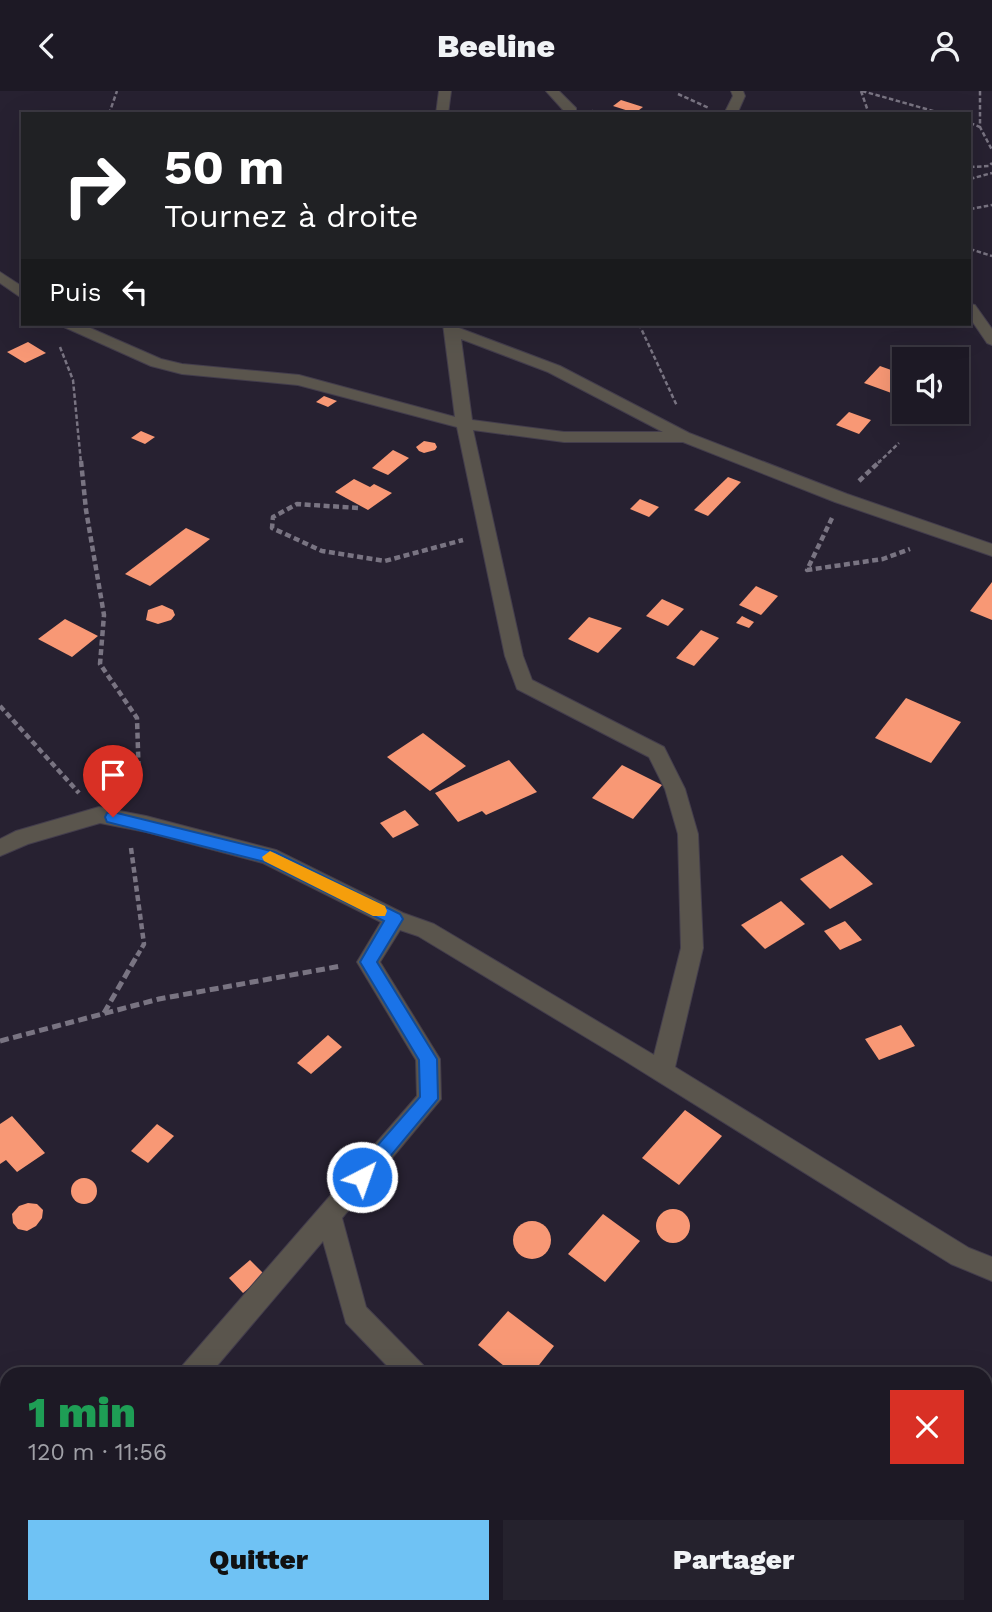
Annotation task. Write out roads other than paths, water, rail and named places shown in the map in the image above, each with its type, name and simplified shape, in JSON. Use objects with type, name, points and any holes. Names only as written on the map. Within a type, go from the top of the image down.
[{"type":"street","points":[[442,112],[445,91]]},
{"type":"street","points":[[552,91],[570,112]]},
{"type":"street","points":[[731,112],[739,96],[737,91]]},
{"type":"street","points":[[0,276],[21,293]]},
{"type":"street","points":[[971,310],[992,341]]},
{"type":"street","points":[[73,326],[156,363],[182,369],[299,380],[464,424],[564,437],[685,437]]},
{"type":"street","points":[[662,1071],[692,948],[688,834],[675,789],[657,752],[524,684],[514,656],[464,424],[451,327],[554,369],[685,437],[841,498],[992,550]]},
{"type":"street","points":[[0,848],[23,837],[59,829],[99,814],[269,856],[394,919],[426,930],[662,1071],[960,1256],[992,1269]]},
{"type":"street","points":[[198,1367],[429,1099],[428,1059],[368,962],[394,919]]},
{"type":"street","points":[[329,1215],[355,1314],[407,1367]]}]
